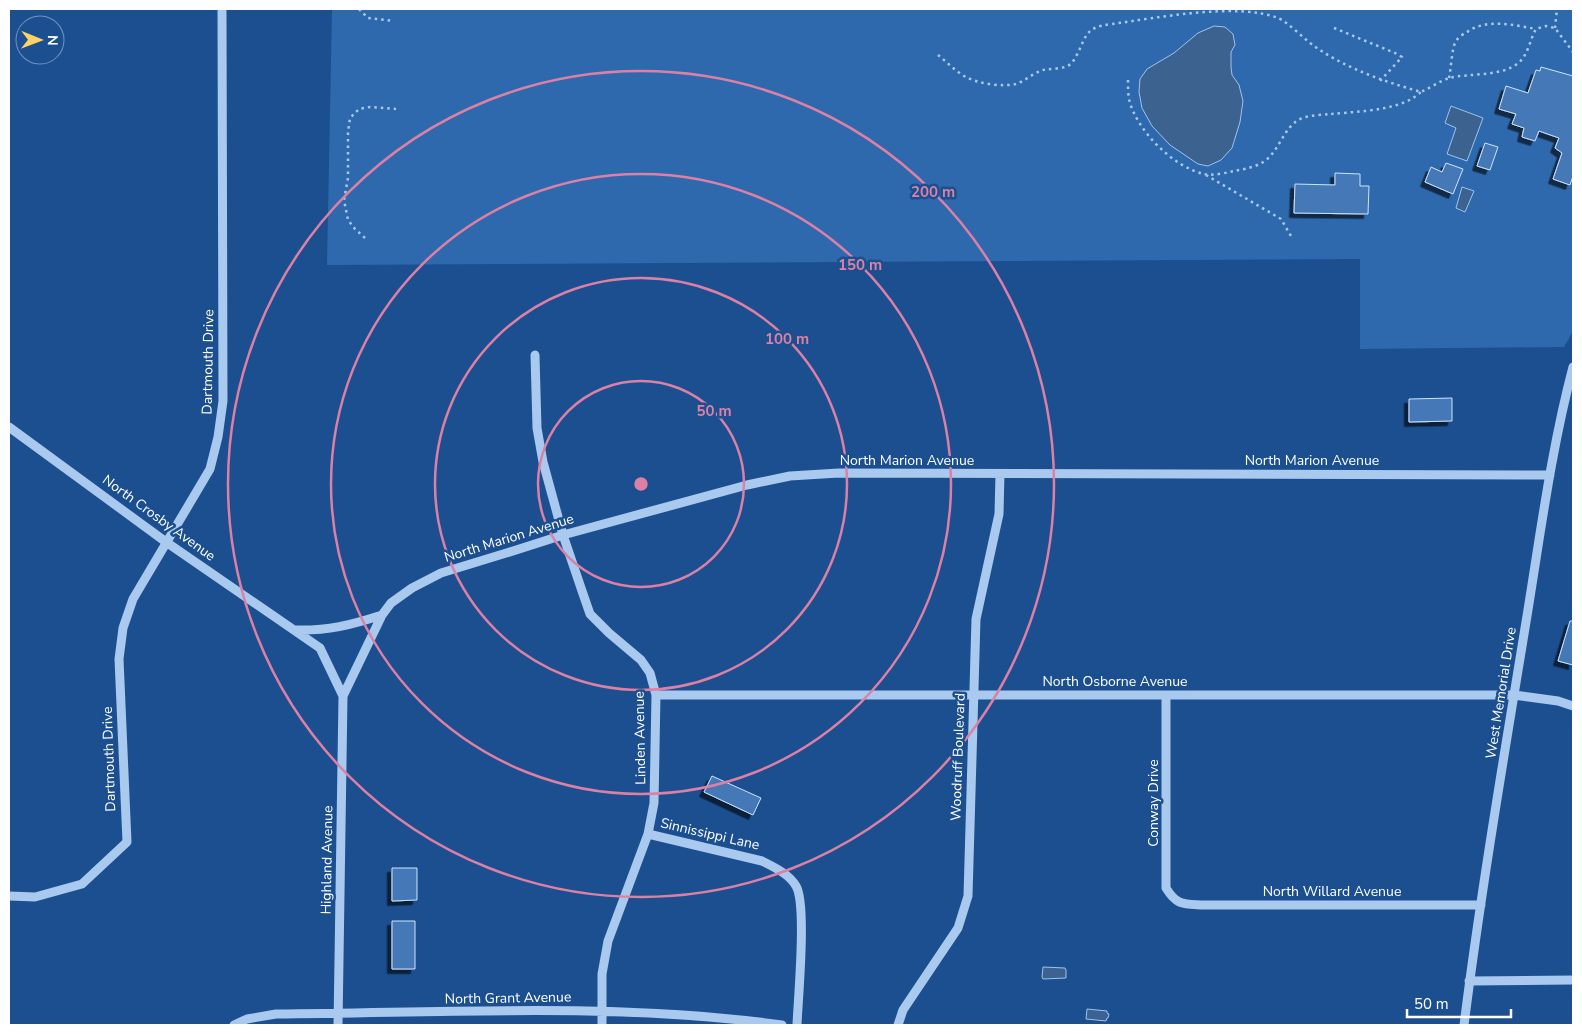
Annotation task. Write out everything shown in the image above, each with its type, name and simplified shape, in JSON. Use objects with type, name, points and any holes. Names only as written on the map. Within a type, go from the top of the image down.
[{"type":"street","name":"Dartmouth Drive","points":[[9,896],[35,897],[82,884],[127,842],[119,659],[123,628],[132,599],[210,468],[218,437],[223,401],[222,9]]},
{"type":"street","name":"Linden Avenue","points":[[535,356],[537,428],[543,462],[563,535],[590,614],[641,660],[650,673],[656,695],[654,803],[648,834],[608,941],[602,974],[602,1025]]},
{"type":"street","name":"West Memorial Drive","points":[[1464,1025],[1469,981],[1550,475],[1573,366]]},
{"type":"street","name":"North Crosby Avenue","points":[[9,427],[166,542],[320,648],[343,696]]},
{"type":"street","name":"North Marion Avenue","points":[[343,696],[382,615],[391,603],[441,573],[563,535],[747,485],[790,476],[839,473],[1550,475]]},
{"type":"street","name":"Woodruff Boulevard","points":[[898,1025],[903,1010],[958,928],[968,896],[976,620],[999,514],[1000,474]]},
{"type":"street","points":[[294,630],[320,630],[354,624],[382,615]]},
{"type":"street","name":"North Osborne Avenue","points":[[656,695],[1514,695],[1558,701],[1573,706]]},
{"type":"street","name":"Highland Avenue","points":[[338,1025],[343,696]]},
{"type":"street","name":"Conway Drive","points":[[1166,696],[1166,888],[1172,899],[1182,904]]},
{"type":"street","name":"Sinnissippi Lane","points":[[648,834],[762,861],[779,869],[796,886],[801,909],[797,1025]]},
{"type":"street","name":"North Willard Avenue","points":[[1182,904],[1481,905]]},
{"type":"street","points":[[1469,981],[1573,980]]},
{"type":"street","name":"North Grant Avenue","points":[[234,1025],[247,1019],[276,1014],[602,1011],[697,1015],[782,1025]]},
{"type":"path","points":[[359,9],[368,18],[394,21]]},
{"type":"path","points":[[1557,9],[1556,28],[1573,52]]},
{"type":"path","points":[[938,55],[968,78],[1000,86],[1018,84],[1033,74],[1044,70],[1060,68],[1071,63],[1084,37],[1092,30],[1109,24],[1205,12],[1243,12],[1280,18],[1314,46],[1352,68],[1380,81],[1421,92]]},
{"type":"path","points":[[1449,78],[1455,42],[1472,28],[1486,24],[1505,24],[1536,29],[1546,26],[1556,28]]},
{"type":"path","points":[[1334,28],[1402,57],[1380,81]]},
{"type":"path","points":[[1206,174],[1225,173],[1249,168],[1266,160],[1291,127],[1300,119],[1398,105],[1407,102],[1421,92],[1449,78],[1502,71],[1518,64],[1523,58],[1536,29]]},
{"type":"path","points":[[1128,80],[1129,98],[1135,115],[1149,136],[1165,153],[1190,170],[1206,174],[1281,219],[1291,236]]},
{"type":"path","points":[[365,238],[348,220],[344,200],[348,178],[348,132],[350,118],[359,109],[370,107],[396,110]]},
{"type":"shaded area","points":[[332,9],[1573,9],[1573,331],[1564,347],[1360,349],[1360,259],[327,265]]},
{"type":"shaded area","points":[[1214,26],[1225,27],[1233,34],[1235,45],[1231,52],[1232,75],[1239,85],[1243,101],[1240,122],[1232,148],[1221,160],[1208,166],[1198,164],[1170,145],[1152,126],[1142,108],[1139,92],[1140,79],[1147,69],[1174,53],[1198,33]]},
{"type":"shaded area","points":[[1451,106],[1483,118],[1467,161],[1447,154],[1456,128],[1445,123]]},
{"type":"shaded area","points":[[1462,187],[1474,191],[1465,212],[1456,208]]},
{"type":"shaded area","points":[[1043,967],[1065,968],[1066,978],[1043,979]]},
{"type":"shaded area","points":[[1087,1009],[1107,1011],[1109,1014],[1108,1018],[1106,1021],[1086,1019]]},
{"type":"building","points":[[1541,67],[1573,76],[1573,176],[1570,185],[1553,179],[1562,153],[1555,148],[1559,138],[1539,131],[1535,141],[1522,137],[1524,128],[1512,124],[1516,114],[1499,109],[1506,86],[1528,93],[1536,70],[1540,71]]},
{"type":"building","points":[[1485,143],[1498,147],[1490,170],[1477,166]]},
{"type":"building","points":[[1446,163],[1463,169],[1453,194],[1425,182],[1431,167],[1442,172]]},
{"type":"building","points":[[1335,173],[1360,174],[1360,186],[1369,186],[1368,214],[1294,213],[1295,184],[1335,185]]},
{"type":"building","points":[[1452,398],[1452,421],[1409,422],[1409,399]]},
{"type":"building","points":[[1570,621],[1573,621],[1573,665],[1558,661]]},
{"type":"building","points":[[712,776],[761,798],[753,815],[704,792]]},
{"type":"building","points":[[392,868],[417,868],[417,900],[392,901]]},
{"type":"building","points":[[392,921],[415,921],[415,969],[392,969]]}]
